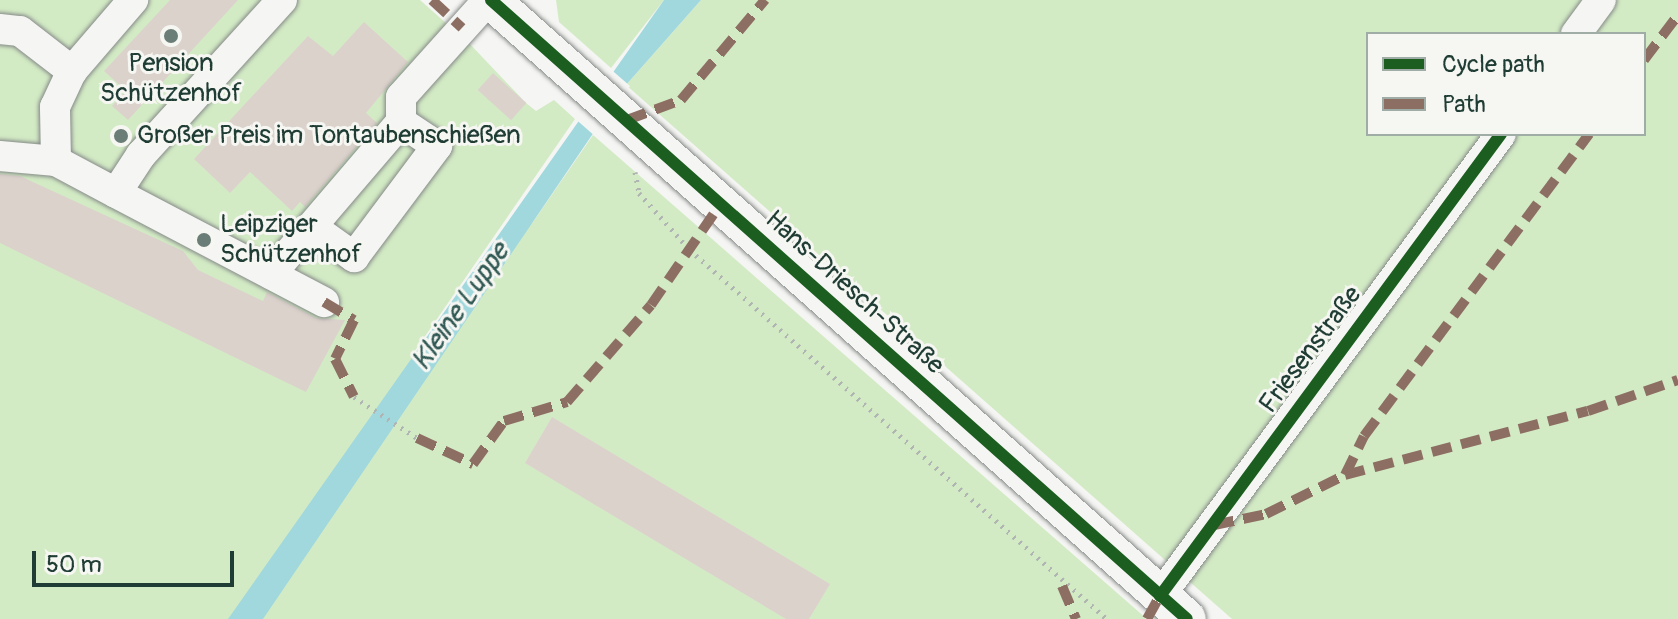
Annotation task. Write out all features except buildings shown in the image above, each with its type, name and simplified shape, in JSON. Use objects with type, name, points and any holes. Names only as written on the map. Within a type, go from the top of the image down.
[{"type":"main road","name":"Hans-Driesch-Straße","points":[[490,0],[1174,607]]},
{"type":"street","points":[[56,161],[55,107],[72,71],[133,0]]},
{"type":"street","points":[[116,193],[141,155],[282,0]]},
{"type":"street","points":[[271,274],[401,122],[401,97],[490,0]]},
{"type":"street","points":[[1577,32],[1601,0]]},
{"type":"street","points":[[0,29],[20,31],[72,71]]},
{"type":"street","points":[[312,227],[354,257],[437,146],[401,122]]},
{"type":"street","name":"Friesenstraße","points":[[1174,607],[1500,136]]},
{"type":"street","points":[[0,156],[56,161],[324,302]]},
{"type":"path","points":[[627,120],[639,193],[690,250],[1107,619]]},
{"type":"path","points":[[354,397],[417,438]]},
{"type":"green space","name":"Leipziger Schützenhof","points":[[0,0],[420,0],[447,24],[439,34],[468,42],[536,111],[554,100],[575,119],[410,358],[533,222],[593,135],[1147,619],[0,619]]},
{"type":"green space","points":[[556,0],[664,0],[611,68],[559,22]]},
{"type":"green space","points":[[701,0],[1678,0],[1678,619],[1232,619],[626,85]]},
{"type":"water","name":"Kleine Luppe","points":[[664,0],[701,0],[626,85],[263,619],[228,619]]},
{"type":"pier","points":[[607,66],[630,86],[596,137],[572,116]]},
{"type":"marked path","points":[[432,0],[462,28]]},
{"type":"marked path","points":[[627,120],[681,100],[765,0]]},
{"type":"marked path","points":[[1646,57],[1678,15]]},
{"type":"marked path","points":[[1345,475],[1364,436],[1588,136]]},
{"type":"marked path","points":[[417,438],[473,464],[504,421],[567,402],[651,305],[721,203]]},
{"type":"marked path","points":[[324,302],[354,320],[335,359],[354,397]]},
{"type":"marked path","points":[[1214,525],[1266,514],[1345,475],[1588,411],[1678,380]]},
{"type":"marked path","points":[[1062,586],[1076,619]]},
{"type":"marked path","points":[[1147,619],[1160,596]]},
{"type":"cycle path","points":[[491,0],[1187,619]]},
{"type":"cycle path","points":[[1160,596],[1500,136]]},
{"type":"place","name":"Pension Schützenhof","points":[[171,36]]},
{"type":"place","name":"Großer Preis im Tontaubenschießen","points":[[121,136]]},
{"type":"place","name":"Leipziger Schützenhof","points":[[204,240]]}]
